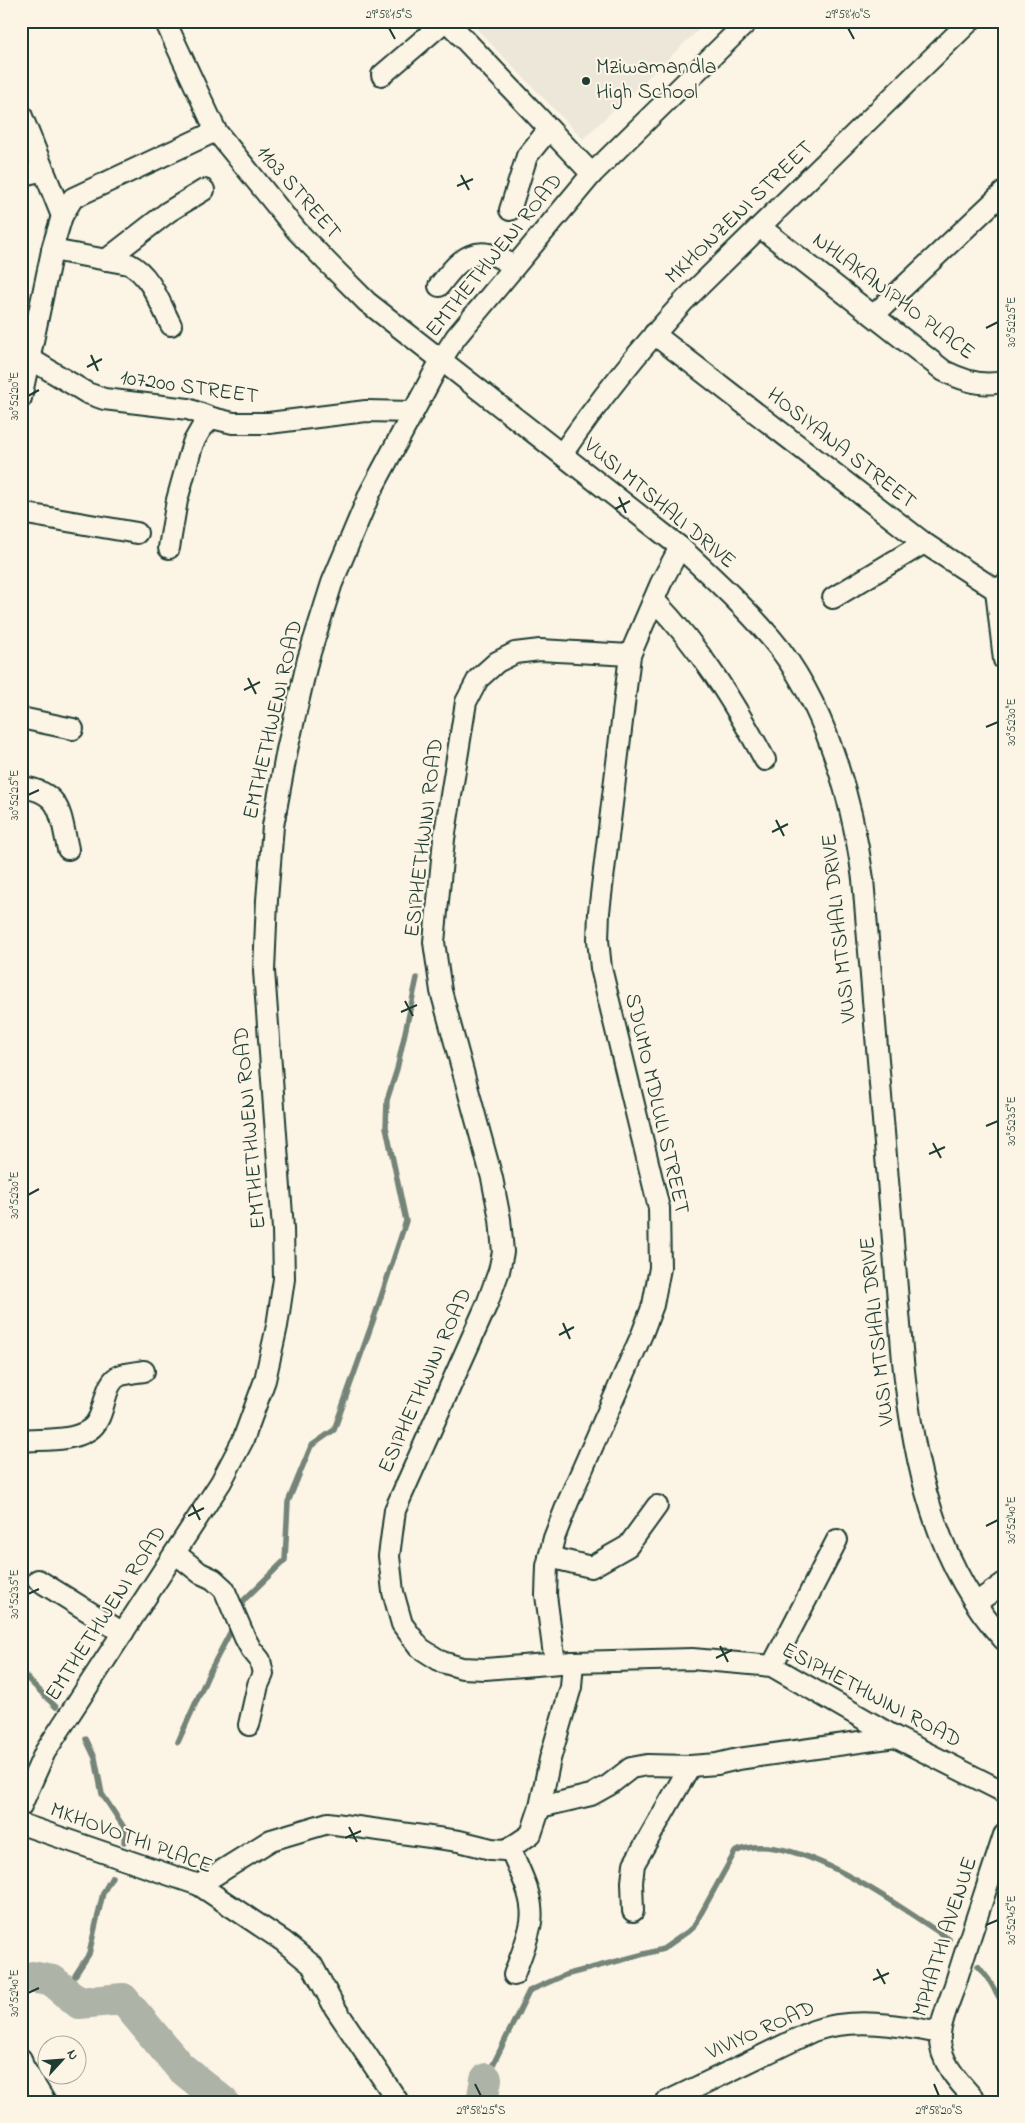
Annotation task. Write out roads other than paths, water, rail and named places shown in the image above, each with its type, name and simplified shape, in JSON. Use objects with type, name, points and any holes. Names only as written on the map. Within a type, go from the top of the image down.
[{"type":"street","name":"1103 STREET","points":[[164,21],[216,131],[297,231],[367,302],[440,360]]},
{"type":"street","points":[[382,75],[446,21],[592,174]]},
{"type":"street","name":"EMTHETHWENI ROAD","points":[[21,1806],[45,1752],[221,1482],[243,1440],[265,1380],[277,1326],[284,1279],[283,1229],[264,971],[272,826],[308,659],[332,583],[370,493],[412,412],[440,360],[469,319],[592,174],[748,21]]},
{"type":"street","name":"MKHONZENI STREET","points":[[562,454],[654,334],[698,287],[970,21]]},
{"type":"street","points":[[21,114],[62,216]]},
{"type":"street","points":[[510,210],[527,156],[549,129]]},
{"type":"street","points":[[21,398],[25,357],[52,250],[62,216],[73,198],[216,131]]},
{"type":"street","points":[[21,173],[27,174],[44,170]]},
{"type":"street","points":[[106,260],[168,212],[204,190]]},
{"type":"street","points":[[874,315],[1004,192]]},
{"type":"street","name":"NHLAKANIPHO PLACE","points":[[760,227],[944,371],[965,381],[986,383],[1004,381]]},
{"type":"street","points":[[52,250],[129,264],[138,268],[146,277],[171,325]]},
{"type":"street","points":[[439,286],[460,261],[478,254],[488,254],[514,266]]},
{"type":"street","name":"HOSIYANA STREET","points":[[654,334],[924,543],[1000,588]]},
{"type":"street","name":"107200 STREET","points":[[25,357],[87,393],[104,400],[188,409],[233,423],[269,423],[366,411],[412,412]]},
{"type":"street","name":"VUSI MTSHALI DRIVE","points":[[440,360],[680,547],[734,599],[772,639],[782,653],[810,699],[824,730],[843,784],[858,844],[863,880],[908,1411],[916,1456],[929,1506],[948,1555],[976,1603],[992,1627],[1004,1640]]},
{"type":"street","points":[[169,548],[177,500],[190,453],[201,429],[212,418]]},
{"type":"street","points":[[21,513],[137,533]]},
{"type":"street","points":[[833,598],[924,543]]},
{"type":"street","name":"SDUMO MDLULI STREET","points":[[510,1848],[530,1834],[540,1807],[550,1759],[571,1687],[546,1595],[549,1557],[568,1502],[642,1334],[653,1304],[660,1268],[659,1208],[601,968],[598,912],[630,656],[654,600],[680,547]]},
{"type":"street","points":[[1000,588],[1004,660]]},
{"type":"street","points":[[654,600],[712,668],[765,760]]},
{"type":"street","name":"ESIPHETHWINI ROAD","points":[[630,656],[540,650],[515,653],[497,662],[478,679],[466,702],[444,839],[434,942],[441,991],[492,1178],[500,1219],[503,1252],[499,1271],[487,1304],[395,1510],[389,1556],[393,1592],[402,1624],[420,1648],[442,1662],[462,1668],[485,1669],[564,1663],[692,1659],[772,1666],[895,1737],[1004,1792]]},
{"type":"street","points":[[21,718],[73,729]]},
{"type":"street","points":[[21,786],[38,789],[53,800],[59,812],[68,849]]},
{"type":"street","points":[[21,1441],[76,1436],[91,1429],[98,1421],[112,1382],[120,1375],[144,1371]]},
{"type":"street","points":[[549,1557],[591,1567],[628,1546],[657,1506]]},
{"type":"street","points":[[772,1666],[837,1540]]},
{"type":"street","points":[[175,1553],[200,1573],[213,1579],[224,1589],[245,1638],[260,1660],[263,1674],[258,1685],[249,1725]]},
{"type":"street","points":[[38,1580],[122,1633]]},
{"type":"street","points":[[976,1603],[1004,1583]]},
{"type":"street","points":[[540,1807],[591,1795],[609,1785],[631,1768],[647,1765],[690,1766],[717,1764],[738,1759],[895,1737]]},
{"type":"street","points":[[633,1911],[632,1882],[634,1864],[690,1766]]},
{"type":"street","points":[[199,1885],[271,1840],[328,1823],[459,1841],[491,1849],[504,1850],[510,1848],[523,1878],[531,1905],[531,1922],[514,1975]]},
{"type":"street","name":"MKHOVOTHI PLACE","points":[[21,1824],[199,1885],[284,1941],[312,1965],[335,2008],[397,2100]]},
{"type":"street","name":"MPHATHI AVENUE","points":[[978,2102],[962,2086],[949,2067],[942,2052],[940,2033],[1004,1835]]},
{"type":"street","name":"VIVIYO ROAD","points":[[666,2102],[813,2031],[829,2026],[844,2023],[904,2026],[940,2033]]},
{"type":"street","points":[[22,2066],[45,2102]]},
{"type":"waterway","points":[[241,1614],[243,1601],[285,1560],[288,1502],[311,1446],[334,1430],[406,1221],[386,1127],[387,1100],[397,1069],[417,978]]},
{"type":"waterway","points":[[178,1742],[210,1671],[233,1627]]},
{"type":"waterway","points":[[21,1672],[56,1707]]},
{"type":"waterway","points":[[86,1739],[95,1758],[102,1794],[125,1829],[124,1842]]},
{"type":"waterway","points":[[486,2079],[529,1991],[565,1975],[663,1949],[693,1928],[735,1852],[758,1847],[785,1850],[814,1860],[845,1874],[875,1891],[949,1939]]},
{"type":"waterway","points":[[65,1991],[89,1954],[103,1893],[112,1877]]},
{"type":"waterway","points":[[978,1966],[989,1980],[1004,2006]]},
{"type":"waterway","points":[[32,1977],[53,1981],[79,2003],[123,1999],[180,2067],[223,2102]]},
{"type":"waterway","points":[[482,2102],[486,2079]]},
{"type":"place","name":"Mziwamandla High School","points":[[586,81]]}]
